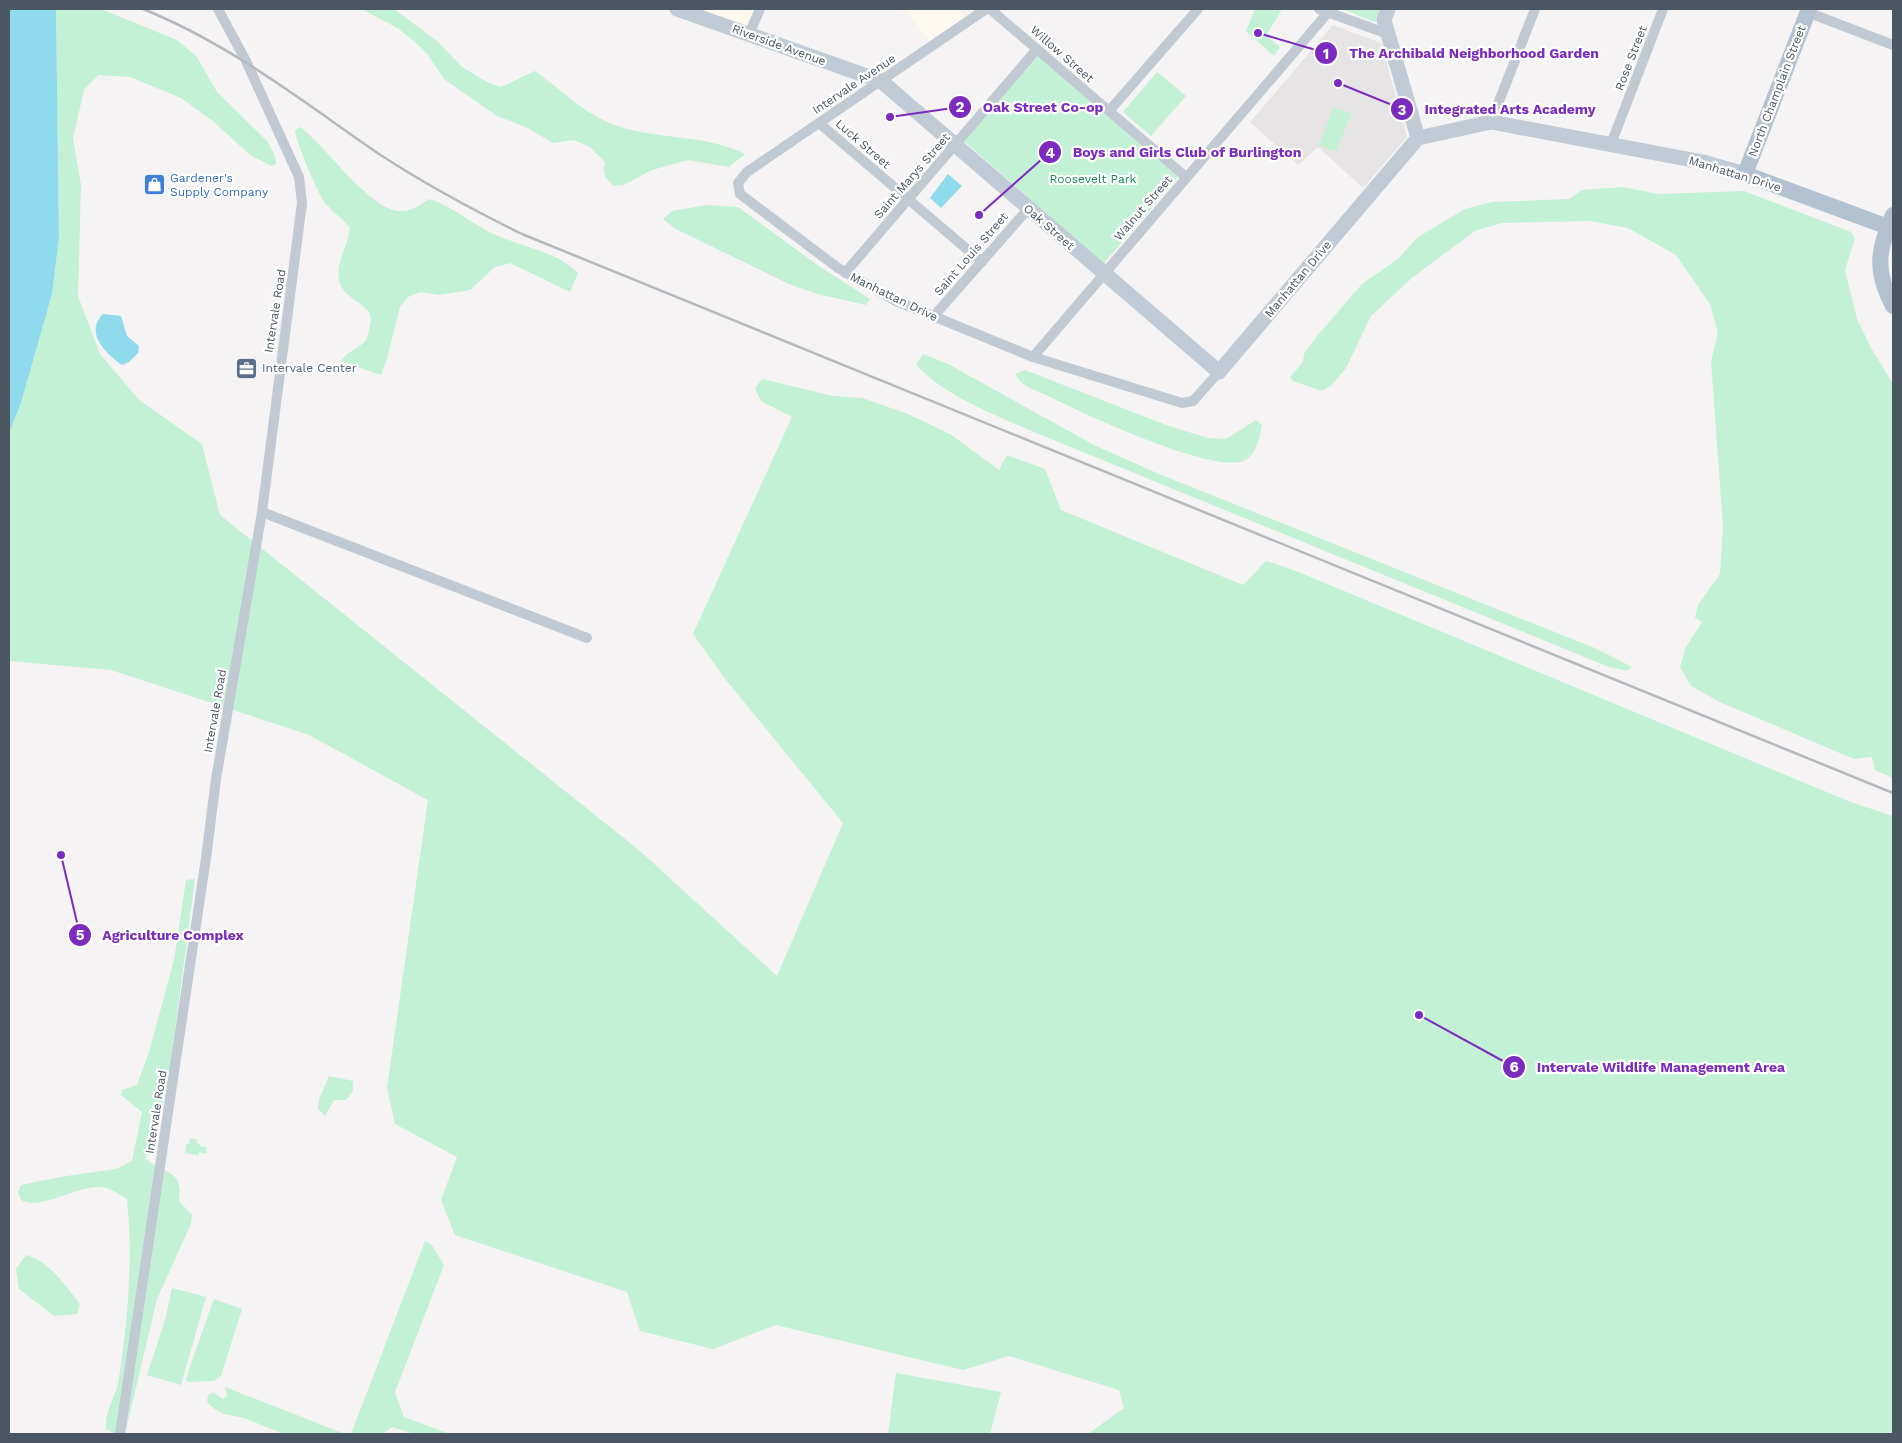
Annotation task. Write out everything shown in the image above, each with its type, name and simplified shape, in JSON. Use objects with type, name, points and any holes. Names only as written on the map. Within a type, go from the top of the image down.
[{"type":"main road","name":"North Champlain Street","points":[[1745,174],[1808,10]]},
{"type":"main road","name":"Manhattan Drive","points":[[1745,174],[1892,224]]},
{"type":"main road","points":[[1892,224],[1879,256],[1879,272],[1893,306]]},
{"type":"street","name":"Intervale Road","points":[[120,1434],[206,858],[216,779],[262,512],[279,366],[297,256],[301,194],[299,177],[246,61],[218,9]]},
{"type":"street","name":"Riverside Avenue","points":[[677,9],[881,81]]},
{"type":"street","points":[[749,34],[760,9]]},
{"type":"street","name":"Intervale Avenue","points":[[738,183],[747,172],[986,9]]},
{"type":"street","name":"Willow Street","points":[[990,9],[1186,178]]},
{"type":"street","points":[[1109,111],[1198,9]]},
{"type":"street","points":[[1491,122],[1535,9]]},
{"type":"street","name":"Rose Street","points":[[1611,144],[1663,9]]},
{"type":"street","points":[[1326,10],[1387,21],[1418,138]]},
{"type":"street","name":"Walnut Street","points":[[1032,356],[1186,178],[1326,10]]},
{"type":"street","points":[[1808,10],[1893,44]]},
{"type":"street","name":"Saint Marys Street","points":[[845,273],[1037,49]]},
{"type":"street","name":"Oak Street","points":[[881,81],[1219,372]]},
{"type":"street","name":"Manhattan Drive","points":[[738,183],[738,190],[745,200],[845,273],[880,293],[933,317],[1032,356],[1182,403],[1193,401],[1219,372],[1418,138],[1491,122],[1703,162],[1745,174]]},
{"type":"street","name":"Luck Street","points":[[819,123],[982,262]]},
{"type":"street","name":"Saint Louis Street","points":[[933,317],[1028,209]]},
{"type":"street","points":[[262,512],[587,638]]},
{"type":"shaded area","points":[[698,9],[754,9],[747,26]]},
{"type":"shaded area","points":[[899,9],[959,9],[965,17],[929,41],[908,12]]},
{"type":"shaded area","points":[[1333,25],[1381,43],[1407,137],[1363,188],[1318,147],[1298,165],[1250,122]]},
{"type":"green space","points":[[56,9],[101,9],[177,40],[197,57],[217,92],[268,142],[275,156],[276,164],[271,166],[249,154],[214,122],[181,98],[130,77],[98,75],[84,90],[73,138],[81,185],[78,296],[100,354],[139,400],[202,444],[220,515],[640,851],[777,976],[843,823],[726,680],[693,634],[792,417],[761,401],[755,389],[762,379],[833,396],[862,398],[908,414],[950,434],[999,470],[1007,455],[1045,469],[1061,510],[1243,585],[1266,561],[1296,571],[1848,801],[1893,816],[1893,1434],[1088,1434],[1124,1408],[1119,1390],[1009,1356],[963,1370],[776,1325],[713,1349],[640,1331],[627,1292],[455,1235],[441,1200],[457,1157],[395,1124],[387,1088],[428,800],[309,735],[111,670],[9,661],[9,433],[21,403],[52,294],[59,238]]},
{"type":"green space","points":[[362,9],[394,9],[437,41],[462,67],[487,82],[501,87],[535,71],[585,109],[606,122],[634,130],[714,143],[745,154],[729,167],[688,160],[652,170],[624,185],[614,186],[605,175],[605,162],[590,147],[574,140],[553,143],[528,128],[497,116],[444,79],[428,55],[399,29]]},
{"type":"green space","points":[[1255,9],[1282,9],[1266,36],[1280,47],[1274,56],[1246,31]]},
{"type":"green space","points":[[1342,9],[1380,9],[1375,22]]},
{"type":"green space","name":"Roosevelt Park","points":[[1038,56],[1178,177],[1103,264],[963,140]]},
{"type":"green space","points":[[1157,72],[1186,96],[1151,136],[1123,112]]},
{"type":"green space","points":[[1334,107],[1351,113],[1336,152],[1319,145]]},
{"type":"green space","points":[[300,127],[311,136],[349,177],[376,201],[389,208],[405,211],[429,199],[504,239],[549,254],[578,273],[570,292],[510,263],[495,267],[470,290],[439,295],[420,292],[408,297],[400,307],[381,375],[341,361],[366,340],[371,319],[366,309],[345,292],[341,286],[339,278],[340,261],[348,238],[349,227],[325,203],[317,189],[296,136],[295,130]]},
{"type":"green space","points":[[1623,187],[1658,194],[1744,191],[1851,232],[1855,238],[1845,270],[1857,319],[1870,346],[1893,384],[1893,778],[1875,770],[1872,757],[1854,759],[1722,703],[1691,686],[1680,667],[1686,647],[1702,622],[1695,618],[1698,605],[1720,574],[1723,526],[1711,361],[1718,333],[1710,304],[1676,255],[1628,228],[1590,221],[1501,223],[1475,231],[1413,277],[1371,316],[1346,368],[1332,385],[1322,391],[1293,381],[1290,377],[1303,362],[1304,354],[1317,336],[1362,284],[1398,259],[1418,237],[1465,209],[1492,202],[1569,199],[1582,190]]},
{"type":"green space","points":[[707,205],[738,207],[819,266],[870,299],[866,305],[821,295],[791,285],[674,228],[663,219],[672,211]]},
{"type":"green space","points":[[923,354],[948,364],[1094,445],[1159,474],[1597,649],[1632,667],[1627,671],[1609,667],[999,417],[955,395],[928,376],[916,365]]},
{"type":"green space","points":[[1025,370],[1166,425],[1208,438],[1226,439],[1256,420],[1262,425],[1258,442],[1250,457],[1240,462],[1223,462],[1172,449],[1114,426],[1027,387],[1015,374]]},
{"type":"green space","points":[[195,879],[167,1091],[162,1109],[151,1115],[146,1159],[176,1178],[180,1190],[179,1201],[192,1215],[191,1224],[157,1299],[125,1434],[115,1434],[106,1429],[106,1422],[119,1378],[125,1333],[130,1244],[127,1199],[109,1189],[96,1187],[51,1200],[30,1203],[21,1200],[18,1192],[21,1185],[116,1169],[132,1161],[142,1112],[121,1095],[122,1090],[137,1085],[149,1052],[174,960],[186,880]]},
{"type":"green space","points":[[329,1076],[353,1081],[353,1091],[346,1100],[334,1100],[325,1116],[318,1109],[319,1099]]},
{"type":"green space","points":[[190,1138],[197,1140],[196,1143],[200,1144],[200,1146],[207,1147],[206,1154],[199,1152],[198,1155],[185,1153],[186,1144],[189,1144]]},
{"type":"green space","points":[[425,1241],[432,1245],[444,1265],[395,1392],[404,1417],[450,1434],[414,1434],[392,1427],[383,1434],[351,1434]]},
{"type":"green space","points":[[26,1255],[42,1263],[63,1282],[80,1304],[77,1314],[54,1316],[19,1289],[16,1269]]},
{"type":"green space","points":[[172,1288],[206,1297],[181,1385],[147,1375],[165,1320]]},
{"type":"green space","points":[[214,1299],[242,1309],[221,1376],[214,1381],[188,1382],[186,1380],[188,1372]]},
{"type":"green space","points":[[896,1373],[1001,1392],[990,1434],[888,1434]]},
{"type":"green space","points":[[225,1387],[345,1434],[284,1434],[244,1418],[224,1414],[207,1402],[208,1395],[213,1392],[223,1399],[227,1395]]},
{"type":"water","points":[[9,9],[56,9],[59,238],[52,294],[21,403],[9,433]]},
{"type":"water","points":[[948,174],[962,186],[941,208],[930,198]]},
{"type":"water","points":[[103,314],[121,316],[127,336],[139,346],[138,353],[129,362],[122,365],[99,342],[96,328]]},
{"type":"railway","points":[[143,9],[175,23],[236,56],[396,165],[485,216],[522,234],[1893,793]]},
{"type":"place","name":"The Archibald Neighborhood Garden","points":[[1258,33]]},
{"type":"place","name":"Integrated Arts Academy","points":[[1338,83]]},
{"type":"place","name":"Oak Street Co-op","points":[[890,117]]},
{"type":"place","name":"Gardener's Supply Company","points":[[154,185]]},
{"type":"place","name":"Boys and Girls Club of Burlington","points":[[979,215]]},
{"type":"place","name":"Intervale Center","points":[[246,368]]},
{"type":"place","name":"Agriculture Complex","points":[[61,855]]},
{"type":"place","name":"Intervale Wildlife Management Area","points":[[1419,1015]]}]
